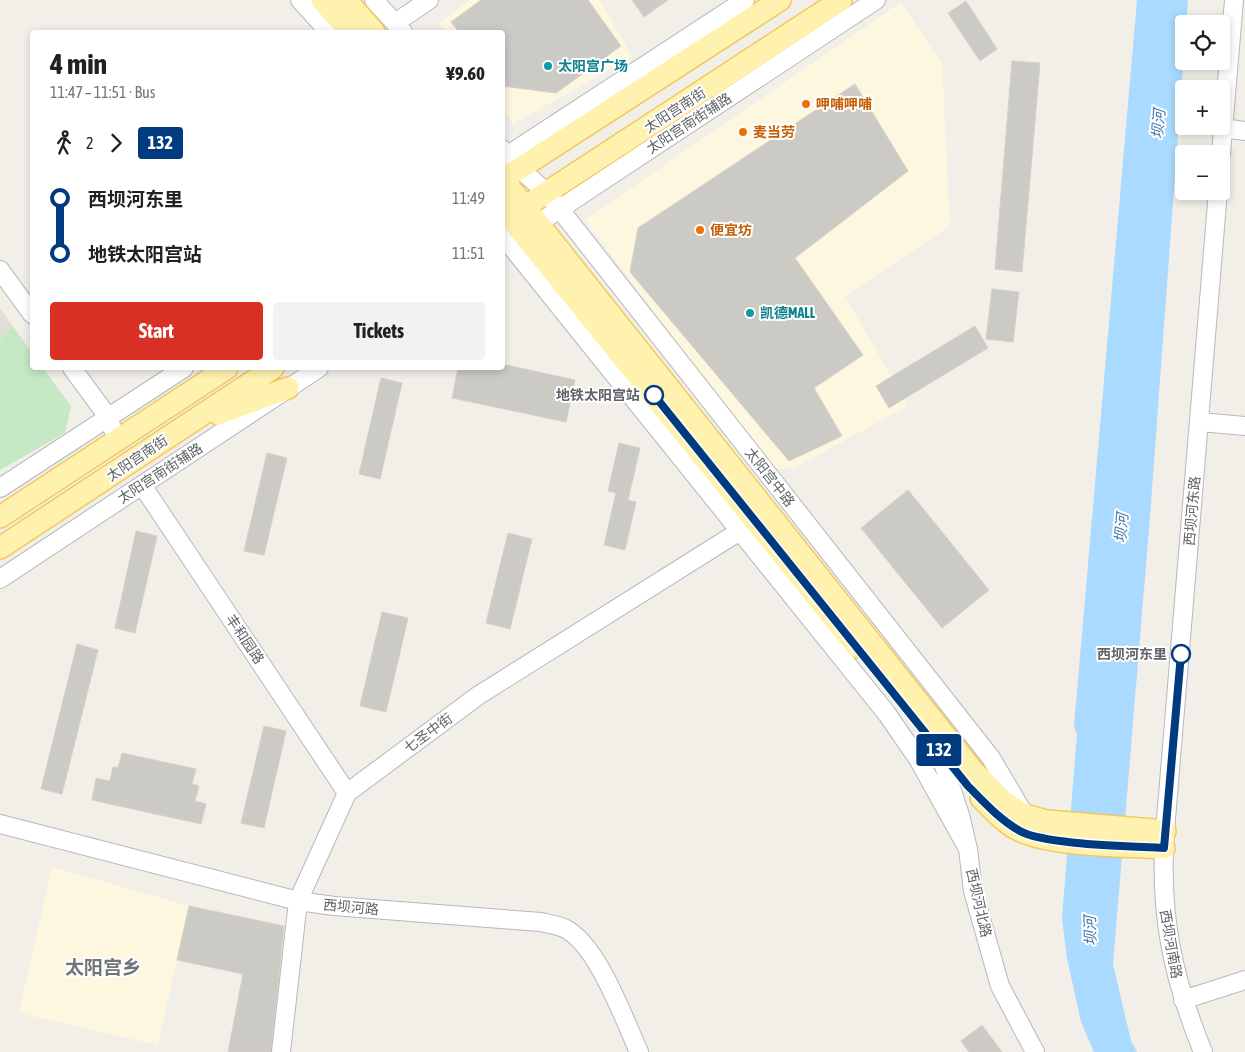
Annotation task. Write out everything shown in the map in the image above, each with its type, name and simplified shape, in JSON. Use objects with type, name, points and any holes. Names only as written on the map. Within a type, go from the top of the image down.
[{"type":"main road","points":[[322,0],[348,30]]},
{"type":"main road","points":[[346,0],[372,30]]},
{"type":"main road","points":[[506,167],[780,0]]},
{"type":"main road","name":"太阳宫南街","points":[[513,225],[553,201],[841,0]]},
{"type":"main road","name":"太阳宫中路","points":[[506,167],[513,225],[730,490],[968,786],[998,815],[1021,832],[1047,830]]},
{"type":"main road","name":"太阳宫中路","points":[[513,225],[672,391],[974,772],[1003,800],[1047,830]]},
{"type":"main road","name":"太阳宫南街","points":[[0,517],[224,370]]},
{"type":"main road","name":"太阳宫南街","points":[[0,548],[270,370]]},
{"type":"main road","points":[[183,427],[288,388]]},
{"type":"main road","points":[[1047,830],[1157,839]]},
{"type":"street","points":[[300,0],[327,30]]},
{"type":"street","points":[[374,0],[399,28],[429,0]]},
{"type":"street","points":[[506,167],[745,0]]},
{"type":"street","name":"太阳宫南街辅路","points":[[553,201],[876,0]]},
{"type":"street","points":[[1227,80],[1234,0]]},
{"type":"street","points":[[1230,129],[1245,131]]},
{"type":"street","name":"太阳宫中路","points":[[506,167],[553,201],[991,758],[1024,815]]},
{"type":"street","name":"西坝河东路","points":[[1157,839],[1200,422],[1217,200]]},
{"type":"street","name":"太阳宫中路","points":[[513,225],[740,531],[887,714],[918,758],[968,849]]},
{"type":"street","points":[[0,270],[30,311]]},
{"type":"street","points":[[73,370],[108,417],[116,440]]},
{"type":"street","points":[[0,488],[181,370]]},
{"type":"street","name":"太阳宫南街辅路","points":[[0,578],[316,370]]},
{"type":"street","points":[[672,391],[691,376]]},
{"type":"street","points":[[1200,422],[1245,426]]},
{"type":"street","name":"丰和园路","points":[[142,485],[347,793]]},
{"type":"street","points":[[730,490],[766,563]]},
{"type":"street","points":[[754,494],[806,522]]},
{"type":"street","name":"七圣中街","points":[[281,1052],[298,901],[347,793],[479,695],[740,531]]},
{"type":"street","name":"西坝河北路","points":[[938,748],[960,815],[968,849],[973,891],[1000,986],[1035,1052]]},
{"type":"street","name":"西坝河路","points":[[0,824],[298,901],[334,906],[541,922],[565,928],[584,944],[600,968],[639,1052]]},
{"type":"street","name":"西坝河南路","points":[[1157,839],[1164,916],[1183,1000],[1203,1052]]},
{"type":"street","points":[[1183,1000],[1245,980]]},
{"type":"shaded area","name":"太阳宫广场","points":[[470,0],[600,0],[632,57],[513,124],[505,113],[505,30],[444,30],[439,23]]},
{"type":"shaded area","name":"凯德MALL","points":[[901,2],[942,63],[950,226],[845,296],[908,406],[794,468],[772,469],[585,220]]},
{"type":"shaded area","points":[[0,308],[12,325],[0,341]]},
{"type":"shaded area","points":[[52,867],[189,906],[158,1045],[19,1013]]},
{"type":"green space","points":[[12,325],[30,350],[30,370],[44,370],[71,406],[65,433],[0,470],[0,341]]},
{"type":"water","name":"坝河","points":[[1137,0],[1188,0],[1187,15],[1175,15],[1175,70],[1183,70],[1182,80],[1175,80],[1175,135],[1178,135],[1177,145],[1175,145],[1175,175],[1150,517],[1113,964],[1131,1041],[1137,1052],[1094,1052],[1081,1022],[1067,958],[1062,918],[1077,734],[1074,726]]},
{"type":"building","name":"太阳宫广场","points":[[481,0],[588,0],[621,46],[556,93],[505,86],[505,30],[457,30],[451,22]]},
{"type":"building","points":[[632,0],[668,0],[644,17]]},
{"type":"building","points":[[966,1],[997,49],[980,61],[948,13]]},
{"type":"building","points":[[1012,61],[1040,63],[1022,272],[995,269]]},
{"type":"building","name":"凯德MALL","points":[[855,84],[908,171],[795,258],[863,355],[814,388],[842,436],[789,461],[630,272],[638,228]]},
{"type":"building","points":[[992,289],[1019,292],[1013,342],[986,339]]},
{"type":"building","points":[[975,326],[988,348],[889,408],[876,386]]},
{"type":"building","points":[[505,365],[575,380],[566,422],[452,398],[458,370],[505,370]]},
{"type":"building","points":[[381,378],[402,383],[380,479],[359,474]]},
{"type":"building","points":[[619,443],[640,448],[628,500],[636,502],[625,550],[604,545],[616,493],[608,491]]},
{"type":"building","points":[[267,453],[287,458],[264,555],[244,551]]},
{"type":"building","points":[[908,490],[989,590],[942,628],[861,528]]},
{"type":"building","points":[[136,531],[157,536],[135,633],[115,628]]},
{"type":"building","points":[[508,533],[532,539],[510,629],[486,623]]},
{"type":"building","points":[[382,612],[408,618],[386,712],[360,706]]},
{"type":"building","points":[[77,644],[98,650],[62,794],[41,789]]},
{"type":"building","points":[[264,726],[286,731],[264,828],[241,823]]},
{"type":"building","points":[[122,753],[196,769],[192,784],[199,786],[195,801],[206,804],[201,824],[92,800],[96,778],[110,781],[113,767],[118,768]]},
{"type":"building","points":[[189,906],[284,926],[271,1052],[228,1052],[243,974],[177,960]]},
{"type":"building","points":[[982,1025],[1002,1052],[969,1052],[961,1041]]},
{"type":"bus line","name":"132","points":[[654,395],[968,786],[998,815],[1021,832],[1046,839],[1164,848],[1181,654]]},
{"type":"place","name":"太阳宫广场","points":[[548,66]]},
{"type":"place","name":"呷哺呷哺","points":[[806,104]]},
{"type":"place","name":"麦当劳","points":[[743,132]]},
{"type":"place","name":"便宜坊","points":[[700,230]]},
{"type":"place","name":"凯德MALL","points":[[750,313]]},
{"type":"place","name":"地铁太阳宫站","points":[[654,395]]},
{"type":"place","name":"西坝河东里","points":[[1181,654]]},
{"type":"district","name":"太阳宫乡","points":[[103,967]]}]
